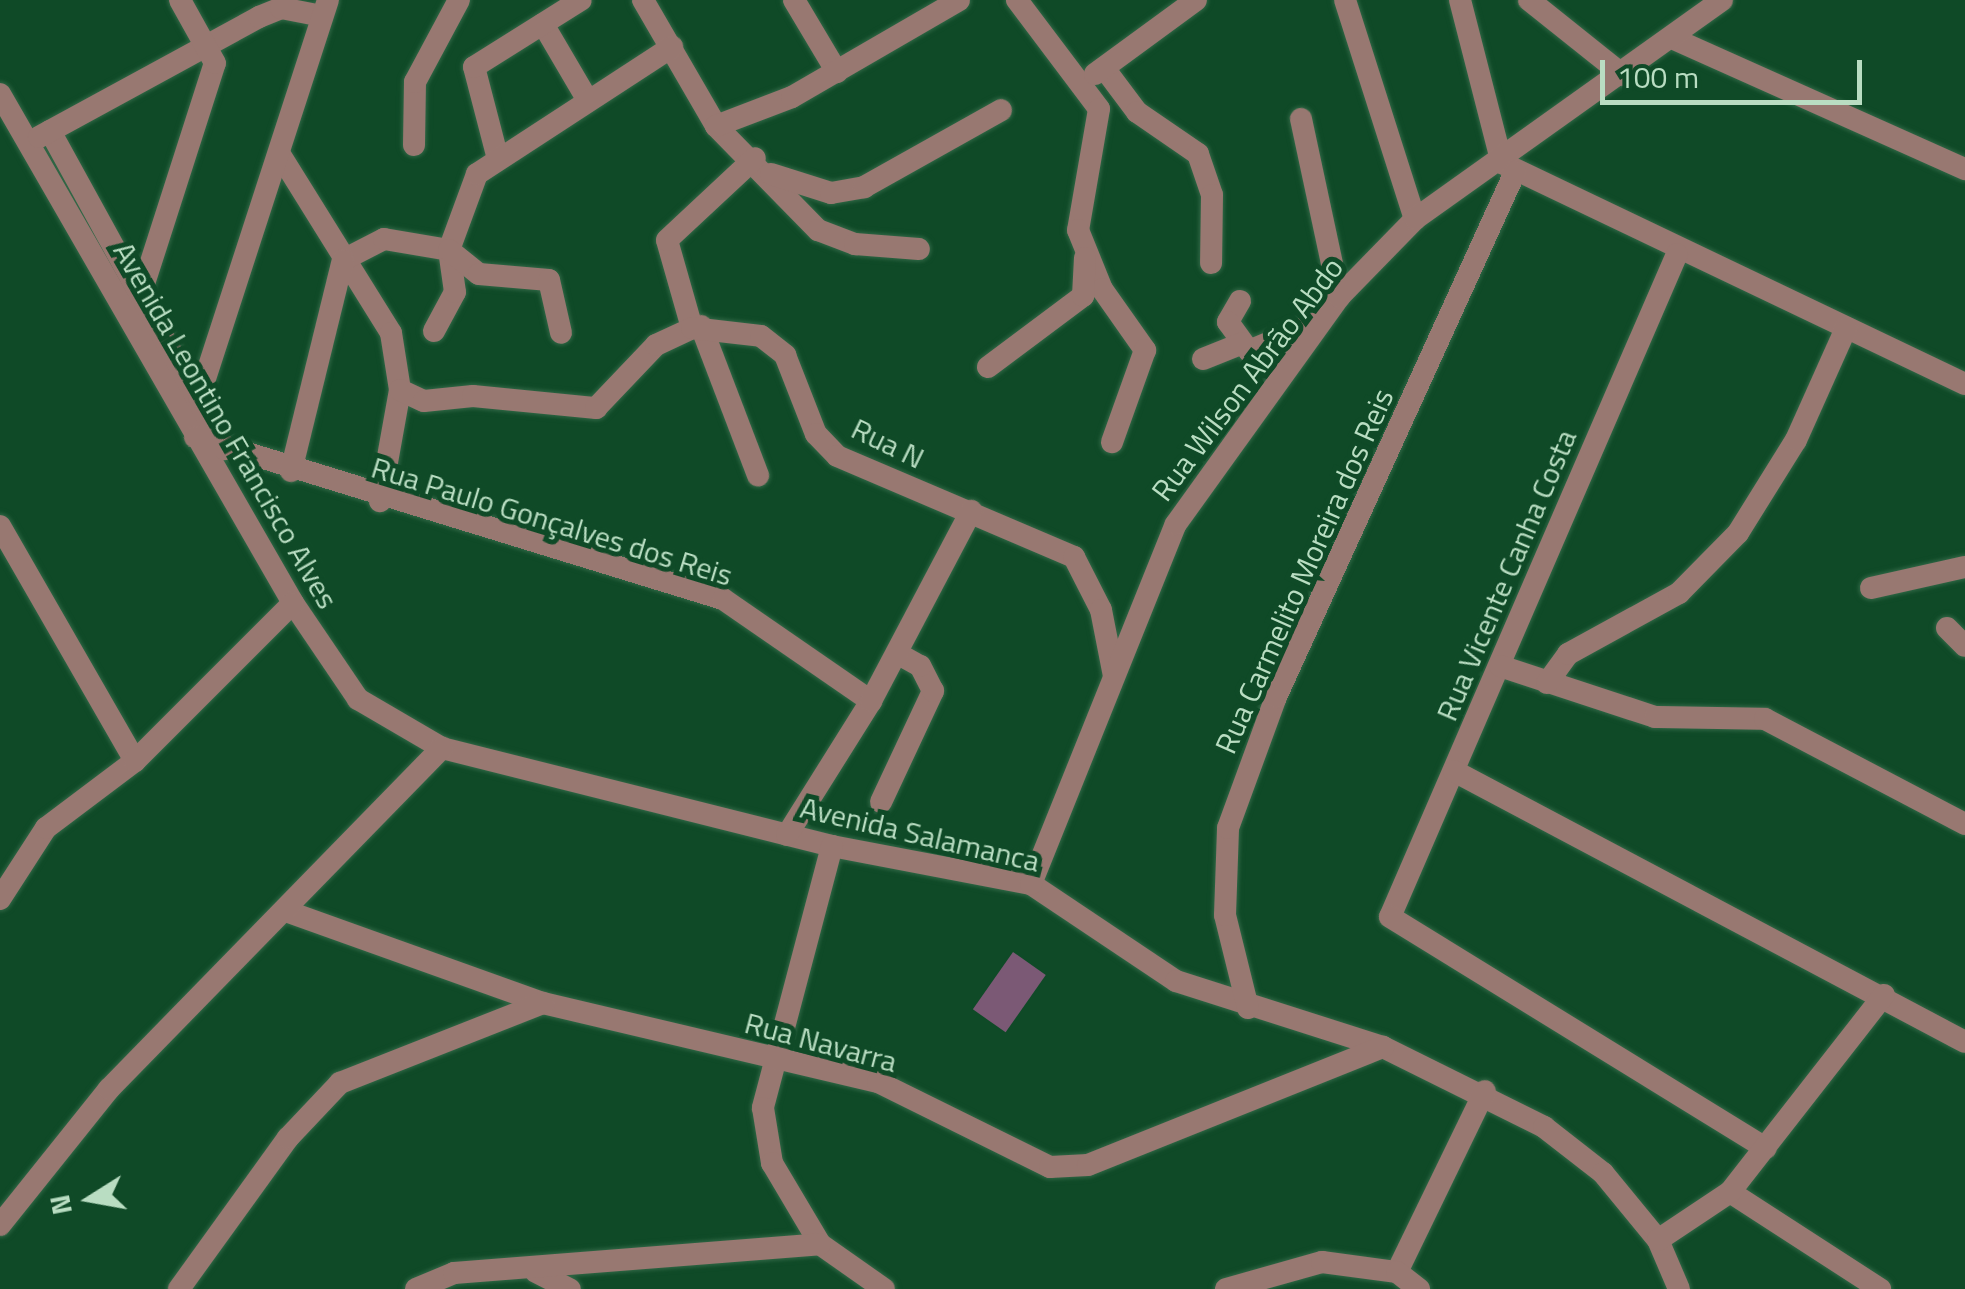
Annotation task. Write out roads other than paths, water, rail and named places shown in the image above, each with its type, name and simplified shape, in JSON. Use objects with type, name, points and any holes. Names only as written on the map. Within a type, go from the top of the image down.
[{"type":"street","points":[[142,290],[215,63],[180,0]]},
{"type":"street","points":[[414,145],[415,82],[458,0]]},
{"type":"street","points":[[498,159],[474,67],[581,0]]},
{"type":"street","points":[[643,0],[716,126],[837,240],[918,248]]},
{"type":"street","points":[[794,0],[837,72]]},
{"type":"street","points":[[988,367],[1083,296],[1085,256],[1078,206],[1095,152],[1099,109],[1075,86],[1017,0]]},
{"type":"street","points":[[1075,86],[1196,0]]},
{"type":"street","points":[[1345,0],[1415,219]]},
{"type":"street","points":[[1460,0],[1508,168],[1677,254],[1965,384]]},
{"type":"street","points":[[1529,0],[1622,75]]},
{"type":"street","name":"Rua Wilson Abrão Abdo","points":[[1030,884],[1176,524],[1339,297],[1415,219],[1508,168],[1722,0]]},
{"type":"street","points":[[716,126],[837,72],[953,2]]},
{"type":"street","points":[[28,143],[281,8],[325,8],[200,397]]},
{"type":"street","points":[[543,24],[587,99]]},
{"type":"street","points":[[1674,39],[1965,169]]},
{"type":"street","points":[[434,331],[455,292],[450,250],[476,174],[672,47]]},
{"type":"street","points":[[1104,68],[1137,112],[1198,154],[1212,194],[1211,263]]},
{"type":"street","name":"Avenida Leontino Francisco Alves","points":[[0,94],[195,437],[293,602],[358,699],[442,748]]},
{"type":"street","points":[[761,166],[832,193],[864,187],[1000,110]]},
{"type":"street","points":[[1302,119],[1339,297]]},
{"type":"street","name":"Avenida Leontino Francisco Alves","points":[[50,131],[142,290],[226,449]]},
{"type":"street","points":[[278,153],[391,333],[400,390],[380,501]]},
{"type":"street","points":[[758,474],[697,327],[668,240],[761,166]]},
{"type":"street","name":"Rua Carmelito Moreira dos Reis","points":[[1248,1008],[1225,915],[1228,828],[1276,697],[1508,168]]},
{"type":"street","points":[[343,260],[384,240],[450,250],[480,274],[548,280],[561,333]]},
{"type":"street","name":"Rua Vicente Canha Costa","points":[[1677,254],[1390,918],[1766,1148]]},
{"type":"street","points":[[1085,256],[1145,350],[1112,442]]},
{"type":"street","points":[[291,471],[343,260]]},
{"type":"street","points":[[1240,301],[1228,322],[1249,351],[1322,321]]},
{"type":"street","points":[[400,390],[424,401],[473,396],[596,408],[656,345],[697,327]]},
{"type":"street","name":"Rua N","points":[[697,327],[761,336],[785,355],[816,434],[836,456],[971,510],[1074,558],[1102,610],[1114,676]]},
{"type":"street","points":[[1547,683],[1568,654],[1679,593],[1738,532],[1796,440],[1846,328]]},
{"type":"street","points":[[1203,359],[1243,343]]},
{"type":"street","name":"Rua Paulo Gonçalves dos Reis","points":[[195,437],[380,501],[723,599],[872,701]]},
{"type":"street","points":[[787,834],[872,701],[971,510]]},
{"type":"street","points":[[0,526],[134,762]]},
{"type":"street","points":[[1872,588],[1965,567]]},
{"type":"street","points":[[0,898],[56,817],[134,762],[293,602]]},
{"type":"street","points":[[1947,628],[1965,646]]},
{"type":"street","points":[[881,802],[933,691],[920,666],[897,653]]},
{"type":"street","points":[[1500,666],[1655,717],[1765,719],[1965,824]]},
{"type":"street","points":[[0,1225],[8,1196],[442,748]]},
{"type":"street","name":"Avenida Salamanca","points":[[442,748],[832,846],[1030,884],[1176,982],[1248,1008],[1384,1048],[1485,1091],[1603,1173],[1658,1240],[1679,1289]]},
{"type":"street","points":[[1454,771],[1884,995],[1965,1042]]},
{"type":"street","points":[[832,846],[772,1059],[764,1108],[772,1163],[820,1244],[884,1289]]},
{"type":"street","name":"Rua Navarra","points":[[286,912],[544,1003],[878,1082],[1050,1167],[1088,1165],[1384,1048]]},
{"type":"street","points":[[1658,1240],[1730,1192],[1884,995]]},
{"type":"street","points":[[179,1289],[288,1138],[340,1083],[544,1003]]},
{"type":"street","points":[[1398,1272],[1485,1091]]},
{"type":"street","points":[[1730,1192],[1880,1289]]},
{"type":"street","points":[[416,1289],[454,1273],[536,1272],[820,1244]]},
{"type":"street","points":[[1226,1289],[1322,1262],[1398,1272],[1419,1289]]},
{"type":"street","points":[[536,1272],[570,1289]]}]
